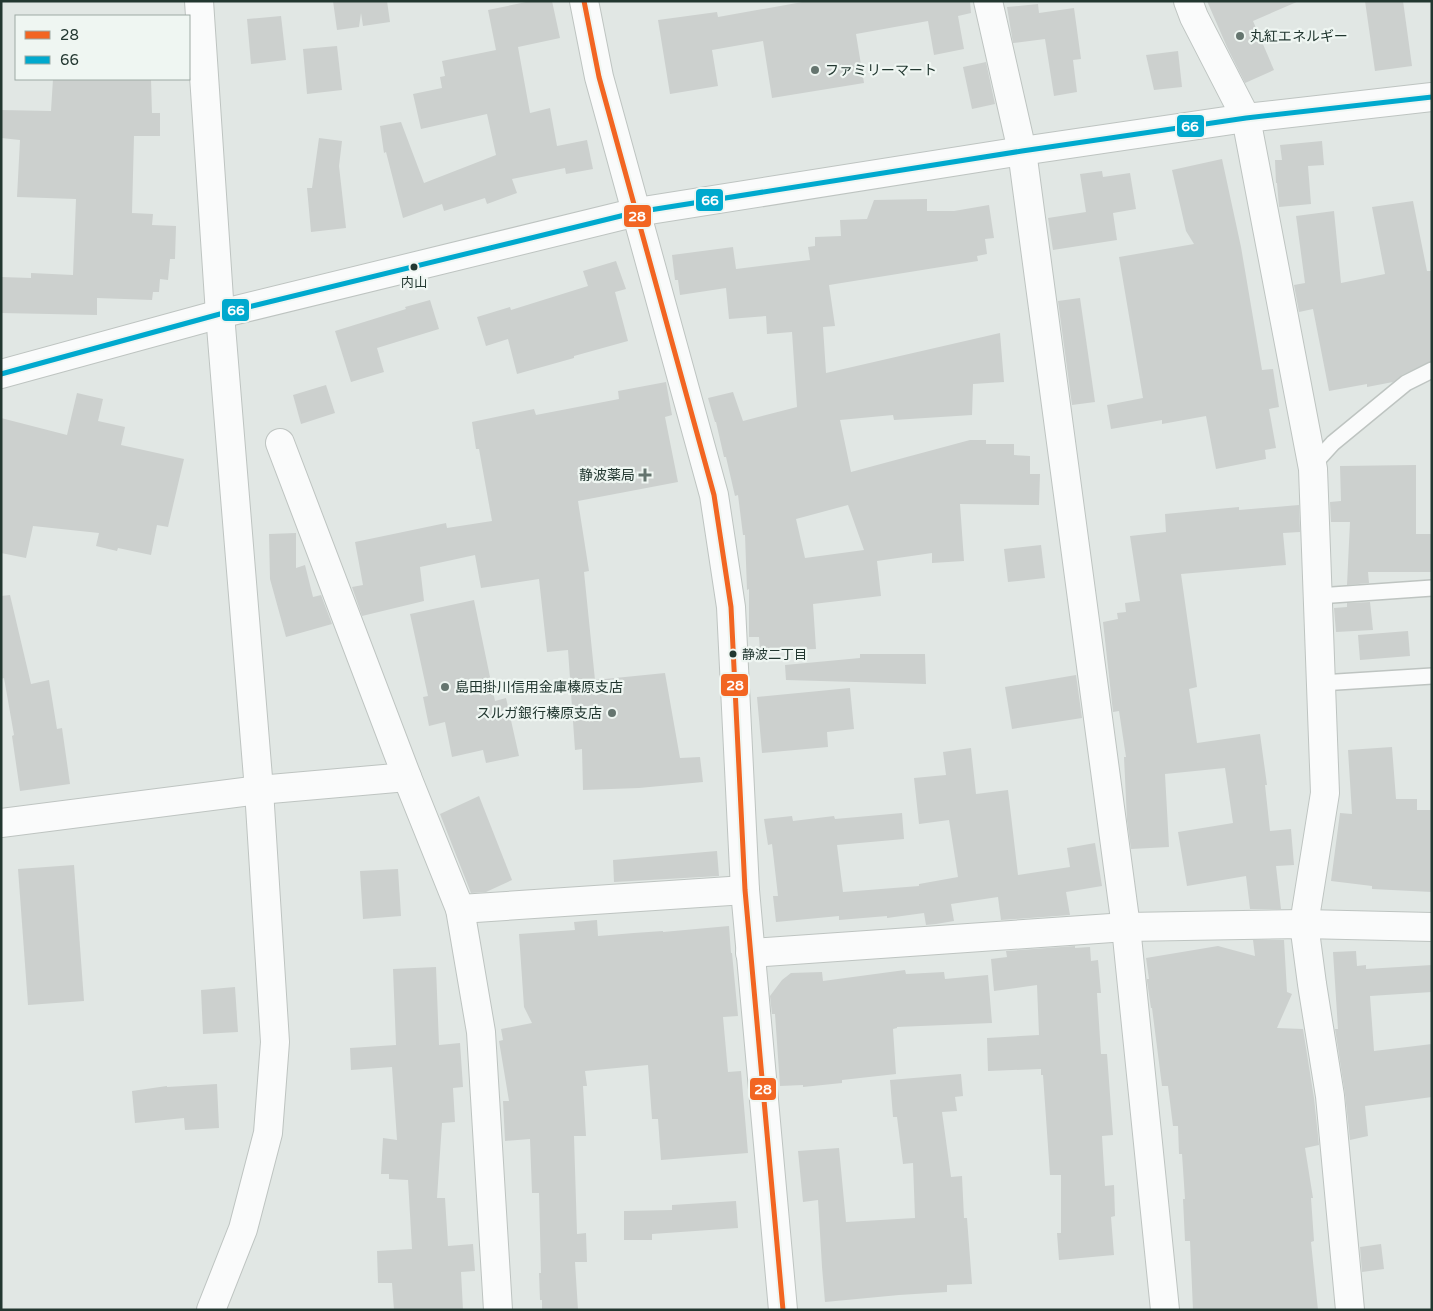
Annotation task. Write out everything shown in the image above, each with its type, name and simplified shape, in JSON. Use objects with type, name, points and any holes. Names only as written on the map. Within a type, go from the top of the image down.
[{"type":"street","points":[[199,1],[220,314],[259,790],[275,1042],[268,1133],[243,1229],[211,1310]]},
{"type":"street","points":[[584,1],[599,77],[714,495],[731,607],[745,890],[783,1310]]},
{"type":"street","points":[[988,1],[1022,152],[1126,927],[1165,1310]]},
{"type":"street","points":[[1188,1],[1194,17],[1246,118],[1312,466],[1325,793],[1304,924],[1330,1096],[1350,1310]]},
{"type":"street","points":[[1,374],[220,314],[637,212],[1246,118],[1432,97]]},
{"type":"street","points":[[280,443],[407,777],[460,909],[481,1032],[498,1310]]},
{"type":"street","points":[[1,823],[259,790],[407,777]]},
{"type":"street","points":[[460,909],[745,890]]},
{"type":"street","points":[[750,953],[1126,927],[1304,924],[1432,927]]},
{"type":"lane","points":[[1312,466],[1333,443],[1406,383],[1432,370]]},
{"type":"lane","points":[[1318,596],[1432,588]]},
{"type":"lane","points":[[1321,683],[1432,676]]},
{"type":"building","points":[[333,1],[387,1],[390,22],[363,26],[361,13],[359,27],[337,30]]},
{"type":"building","points":[[531,1],[552,1],[560,38],[518,47],[530,113],[550,108],[557,146],[587,140],[593,169],[566,174],[565,168],[512,179],[517,193],[487,204],[485,198],[444,211],[442,204],[403,218],[386,152],[384,153],[380,126],[401,122],[424,183],[496,155],[487,114],[421,129],[413,94],[442,88],[440,77],[445,76],[442,61],[496,50],[488,10]]},
{"type":"building","points":[[808,1],[970,1],[971,13],[958,16],[964,49],[934,55],[928,21],[856,34],[864,83],[772,98],[763,41],[712,50],[718,86],[670,94],[658,20],[717,12],[718,17]]},
{"type":"building","points":[[1207,1],[1299,1],[1253,21],[1274,70],[1245,83]]},
{"type":"building","points":[[1365,1],[1403,1],[1412,66],[1375,71]]},
{"type":"building","points":[[1038,4],[1039,13],[1074,8],[1081,59],[1073,60],[1077,92],[1054,96],[1045,39],[1013,43],[1007,7]]},
{"type":"building","points":[[281,16],[286,60],[251,64],[247,19]]},
{"type":"building","points":[[337,46],[342,90],[307,94],[303,49]]},
{"type":"building","points":[[1178,51],[1182,87],[1154,90],[1146,55]]},
{"type":"building","points":[[986,62],[995,104],[972,109],[963,67]]},
{"type":"building","points":[[53,80],[151,80],[152,113],[160,113],[160,136],[134,136],[132,213],[153,214],[152,225],[176,226],[175,259],[170,259],[168,280],[160,279],[159,292],[153,292],[152,300],[97,298],[97,315],[1,313],[1,277],[31,278],[31,273],[73,275],[76,199],[17,197],[20,140],[1,138],[1,110],[51,111]]},
{"type":"building","points":[[319,138],[342,141],[339,166],[346,228],[311,232],[307,188],[312,188]]},
{"type":"building","points":[[1322,141],[1324,165],[1308,166],[1311,204],[1279,207],[1275,160],[1282,160],[1280,145]]},
{"type":"building","points":[[1222,159],[1241,247],[1262,370],[1273,369],[1279,407],[1269,409],[1276,448],[1265,450],[1266,459],[1216,469],[1206,416],[1162,424],[1162,420],[1111,429],[1107,405],[1143,398],[1119,257],[1194,244],[1186,231],[1172,170]]},
{"type":"building","points":[[1102,171],[1103,177],[1130,173],[1136,209],[1113,213],[1117,240],[1053,250],[1048,218],[1086,212],[1080,174]]},
{"type":"building","points":[[927,199],[927,211],[954,211],[989,205],[994,238],[985,239],[987,254],[977,256],[978,261],[829,285],[835,326],[823,327],[826,373],[1000,333],[1004,382],[973,384],[972,415],[894,420],[893,415],[840,420],[851,472],[970,440],[986,440],[986,444],[1014,444],[1014,455],[1030,456],[1030,474],[1040,474],[1039,505],[960,504],[964,561],[932,563],[932,553],[877,561],[881,596],[813,604],[816,649],[760,651],[759,637],[749,637],[749,589],[747,590],[745,535],[743,535],[738,495],[735,496],[726,457],[724,457],[708,398],[733,392],[743,421],[797,407],[792,332],[767,334],[766,316],[729,319],[726,288],[680,295],[678,280],[675,280],[672,255],[733,247],[736,269],[810,260],[808,247],[815,246],[815,237],[841,236],[840,220],[867,219],[874,200]],"holes":[[[848,505],[864,550],[805,558],[796,519]]]},
{"type":"building","points":[[1413,201],[1427,271],[1432,271],[1432,361],[1402,375],[1393,382],[1367,387],[1367,384],[1329,391],[1313,309],[1299,312],[1294,285],[1305,283],[1296,216],[1334,211],[1341,283],[1385,274],[1372,207]]},
{"type":"building","points":[[616,261],[626,289],[615,292],[628,341],[517,374],[508,339],[486,346],[477,317],[510,307],[511,310],[588,286],[583,271]]},
{"type":"building","points":[[1080,298],[1095,402],[1072,405],[1058,301]]},
{"type":"building","points":[[430,300],[439,329],[377,348],[384,372],[351,382],[335,331]]},
{"type":"building","points":[[666,382],[672,415],[665,417],[678,482],[578,501],[589,571],[584,572],[595,680],[665,673],[680,758],[700,757],[703,782],[639,788],[583,790],[582,749],[575,750],[568,650],[547,652],[539,579],[481,588],[475,555],[420,567],[424,601],[362,616],[352,587],[363,585],[355,542],[446,523],[447,528],[492,521],[479,449],[476,449],[472,422],[534,409],[536,415],[619,399],[618,391]]},
{"type":"building","points":[[326,385],[335,413],[301,424],[293,395]]},
{"type":"building","points":[[77,393],[103,399],[98,421],[125,427],[121,445],[184,459],[168,527],[157,525],[151,555],[118,548],[117,551],[96,546],[99,533],[33,526],[26,558],[1,553],[1,418],[67,435]]},
{"type":"building","points":[[1416,465],[1416,534],[1432,534],[1432,572],[1368,572],[1369,583],[1347,585],[1350,522],[1331,522],[1330,502],[1341,501],[1340,466]]},
{"type":"building","points":[[1299,505],[1300,532],[1283,533],[1286,565],[1181,574],[1197,687],[1189,689],[1197,743],[1260,734],[1267,785],[1265,785],[1270,831],[1291,829],[1294,865],[1276,866],[1281,909],[1250,909],[1246,876],[1187,886],[1178,832],[1233,823],[1225,768],[1165,774],[1169,847],[1131,849],[1127,820],[1124,757],[1126,757],[1119,711],[1113,712],[1103,622],[1118,619],[1117,613],[1126,612],[1125,603],[1140,601],[1130,536],[1166,532],[1165,514],[1239,507],[1239,510]]},
{"type":"building","points":[[296,533],[296,568],[305,565],[313,597],[321,595],[332,624],[286,637],[270,579],[269,534]]},
{"type":"building","points":[[1041,545],[1045,578],[1008,582],[1004,549]]},
{"type":"building","points":[[10,595],[31,684],[49,680],[57,729],[62,728],[70,784],[20,791],[12,736],[14,735],[4,678],[1,679],[1,596]]},
{"type":"building","points":[[474,600],[495,701],[506,698],[519,756],[486,763],[483,750],[452,757],[445,722],[429,726],[423,697],[428,696],[410,614]]},
{"type":"building","points":[[1370,602],[1373,630],[1336,632],[1334,608],[1347,607],[1347,603]]},
{"type":"building","points":[[1408,631],[1410,656],[1360,660],[1358,635]]},
{"type":"building","points":[[860,654],[925,654],[926,684],[786,680],[785,665],[860,658]]},
{"type":"building","points":[[1076,675],[1082,718],[1012,729],[1005,687]]},
{"type":"building","points":[[850,688],[854,729],[827,732],[828,747],[762,753],[757,697]]},
{"type":"building","points":[[1392,747],[1396,799],[1417,799],[1417,810],[1432,810],[1432,892],[1372,889],[1372,886],[1331,881],[1340,813],[1352,814],[1348,750]]},
{"type":"building","points":[[971,748],[976,794],[1008,790],[1018,875],[1070,867],[1067,848],[1095,843],[1102,886],[1066,892],[1070,915],[1001,920],[998,897],[951,904],[954,921],[936,924],[926,925],[924,913],[887,918],[887,916],[839,920],[839,916],[776,922],[773,896],[778,896],[772,844],[768,845],[764,819],[792,816],[793,821],[834,816],[835,819],[902,813],[904,839],[837,845],[843,892],[919,886],[919,884],[958,877],[949,820],[919,824],[914,778],[946,775],[943,752]]},
{"type":"building","points":[[479,796],[512,880],[486,892],[471,893],[440,814]]},
{"type":"building","points":[[717,851],[719,876],[614,882],[613,860]]},
{"type":"building","points":[[74,865],[84,1001],[28,1005],[18,869]]},
{"type":"building","points":[[398,869],[401,916],[363,919],[360,871]]},
{"type":"building","points":[[597,920],[598,936],[729,926],[738,1016],[723,1017],[728,1072],[741,1071],[748,1153],[661,1160],[658,1119],[652,1119],[648,1065],[585,1071],[587,1086],[583,1086],[586,1136],[574,1136],[577,1234],[586,1233],[587,1262],[575,1262],[578,1310],[542,1310],[539,1273],[541,1273],[539,1193],[532,1193],[530,1139],[505,1141],[503,1101],[509,1101],[499,1041],[503,1040],[501,1029],[532,1023],[524,1007],[519,934],[575,930],[574,922]]},
{"type":"building","points":[[1253,940],[1284,940],[1287,992],[1292,994],[1277,1028],[1303,1029],[1319,1145],[1305,1148],[1313,1198],[1311,1198],[1314,1241],[1311,1242],[1318,1310],[1193,1310],[1190,1241],[1185,1241],[1182,1154],[1179,1154],[1178,1126],[1173,1126],[1168,1086],[1162,1086],[1147,981],[1149,979],[1146,958],[1218,946],[1255,956]]},
{"type":"building","points":[[1075,946],[1075,948],[1090,947],[1091,961],[1098,960],[1101,993],[1097,993],[1101,1054],[1107,1054],[1113,1135],[1102,1136],[1105,1186],[1114,1185],[1115,1216],[1111,1217],[1114,1255],[1059,1260],[1057,1233],[1061,1233],[1061,1175],[1050,1175],[1041,1069],[988,1071],[987,1038],[1039,1035],[1037,985],[994,991],[991,959],[1007,957],[1006,951]]},
{"type":"building","points":[[1356,951],[1357,966],[1366,965],[1366,969],[1432,965],[1432,992],[1370,996],[1374,1051],[1432,1044],[1432,1097],[1365,1106],[1368,1136],[1350,1140],[1335,1029],[1338,1029],[1333,952]]},
{"type":"building","points":[[436,967],[439,1045],[460,1043],[463,1087],[453,1088],[455,1122],[442,1123],[437,1198],[445,1198],[448,1246],[473,1244],[475,1271],[461,1272],[463,1310],[394,1310],[392,1283],[378,1283],[377,1251],[412,1249],[408,1180],[389,1179],[389,1174],[381,1174],[383,1138],[397,1140],[392,1067],[351,1070],[350,1048],[396,1045],[393,969]]},
{"type":"building","points":[[905,970],[906,974],[944,972],[945,979],[988,975],[992,1023],[897,1027],[893,1029],[896,1074],[842,1080],[842,1083],[803,1087],[803,1085],[780,1086],[775,1014],[772,1014],[770,996],[782,980],[791,973],[822,972],[823,981]]},
{"type":"building","points":[[235,987],[238,1032],[203,1034],[201,990]]},
{"type":"building","points":[[961,1074],[963,1096],[955,1097],[957,1111],[942,1112],[951,1177],[962,1176],[964,1218],[967,1218],[972,1284],[947,1285],[947,1292],[825,1302],[818,1200],[803,1202],[798,1151],[839,1148],[846,1222],[915,1218],[913,1163],[903,1164],[897,1117],[893,1117],[890,1080]]},
{"type":"building","points":[[217,1084],[219,1128],[185,1130],[184,1118],[135,1123],[132,1091],[167,1086]]},
{"type":"building","points":[[736,1201],[738,1228],[652,1234],[652,1240],[624,1240],[624,1211],[672,1210],[672,1205]]},
{"type":"building","points":[[1381,1244],[1384,1269],[1362,1272],[1360,1247]]},
{"type":"transit line","name":"28","points":[[584,1],[599,77],[714,495],[731,607],[745,890],[783,1310]]},
{"type":"transit line","name":"66","points":[[1,374],[220,314],[637,212],[1022,151],[1246,118],[1432,97]]},
{"type":"place","name":"丸紅エネルギー","points":[[1240,36]]},
{"type":"place","name":"ファミリーマート","points":[[815,70]]},
{"type":"place","name":"内山","points":[[414,267]]},
{"type":"place","name":"静波薬局","points":[[645,475]]},
{"type":"place","name":"静波二丁目","points":[[733,654]]},
{"type":"place","name":"島田掛川信用金庫榛原支店","points":[[445,687]]},
{"type":"place","name":"スルガ銀行榛原支店","points":[[612,713]]}]
